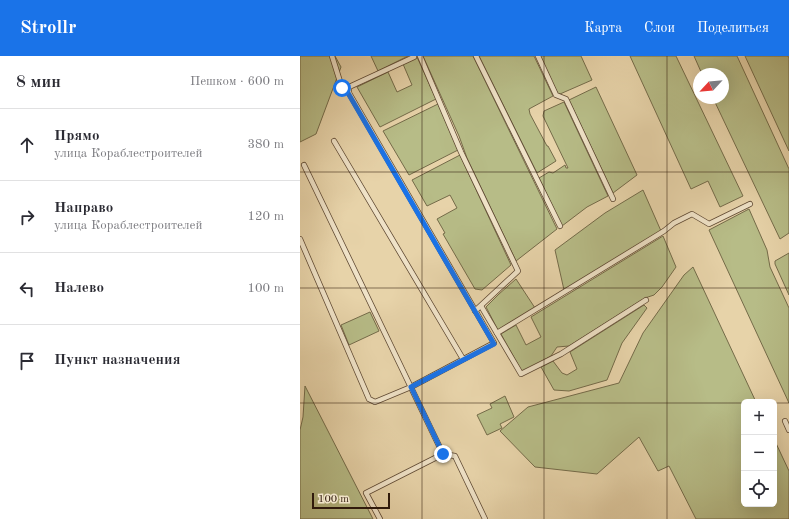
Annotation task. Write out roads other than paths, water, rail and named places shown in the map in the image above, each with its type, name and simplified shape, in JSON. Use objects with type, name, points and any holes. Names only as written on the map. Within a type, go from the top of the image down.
[{"type":"street","points":[[300,239],[369,399],[375,402],[411,387],[494,344],[348,93],[342,88],[332,56]]},
{"type":"street","points":[[420,56],[461,152],[518,271],[475,311]]},
{"type":"street","points":[[476,56],[560,226]]},
{"type":"street","points":[[538,56],[556,95],[566,99],[613,199]]},
{"type":"street","points":[[348,93],[349,87],[414,57]]},
{"type":"street","points":[[334,141],[463,359]]},
{"type":"street","points":[[304,165],[443,454]]},
{"type":"street","points":[[497,333],[664,231],[674,223],[692,214],[709,224],[750,204]]},
{"type":"street","points":[[481,306],[521,374],[561,354],[646,300]]},
{"type":"street","points":[[785,421],[789,430]]},
{"type":"street","points":[[380,519],[366,493],[443,454],[455,456],[485,519]]}]
